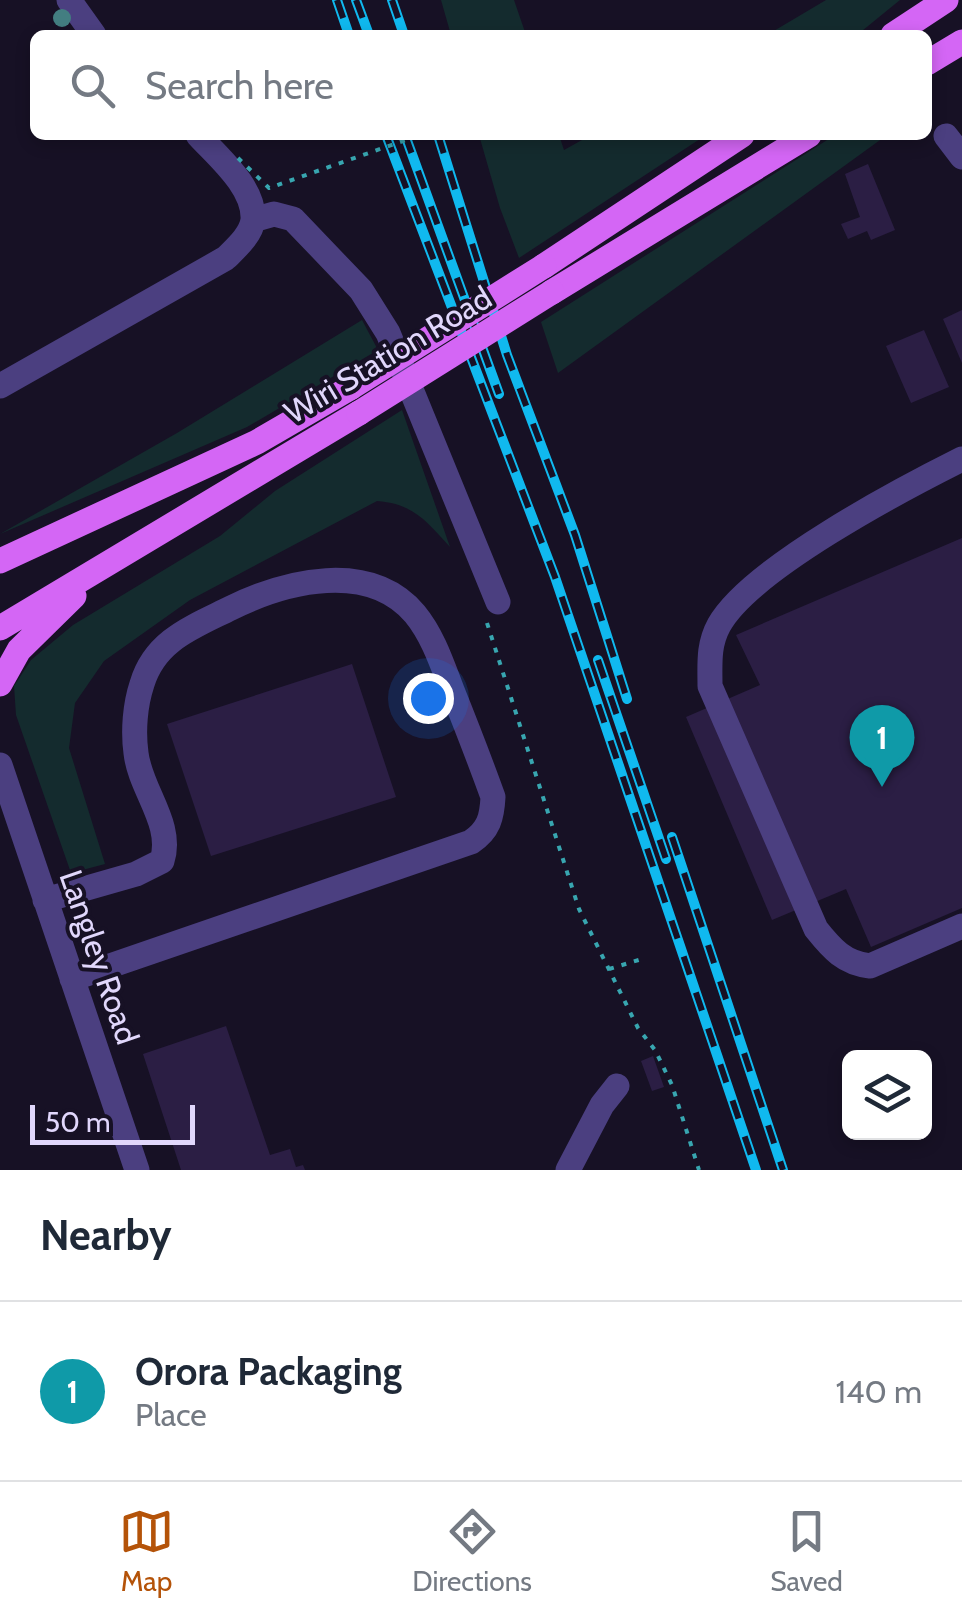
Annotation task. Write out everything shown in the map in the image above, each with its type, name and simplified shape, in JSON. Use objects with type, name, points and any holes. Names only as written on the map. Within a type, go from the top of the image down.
[{"type":"main road","points":[[901,30],[946,0]]},
{"type":"main road","points":[[932,60],[962,42]]},
{"type":"main road","name":"Wiri Station Road","points":[[0,628],[124,554],[355,401],[544,266],[734,140]]},
{"type":"main road","name":"Wiri Station Road","points":[[3,558],[355,401],[552,292],[801,140]]},
{"type":"main road","points":[[0,684],[19,650],[124,554]]},
{"type":"street","points":[[69,0],[90,30]]},
{"type":"street","points":[[946,136],[962,157]]},
{"type":"street","points":[[0,386],[226,258],[243,241],[252,220],[247,196],[236,177],[203,140]]},
{"type":"street","points":[[252,220],[274,214],[294,219],[362,290],[388,333],[492,610]]},
{"type":"street","points":[[962,459],[904,488],[785,563],[732,606],[717,628],[709,652],[710,686],[816,929],[836,954],[870,966],[962,926]]},
{"type":"street","points":[[45,900],[136,874],[162,861],[167,845],[136,754],[136,713],[142,682],[170,638],[240,604],[334,578],[362,582],[396,597],[415,614],[433,642],[493,796],[492,819],[482,834],[471,842],[72,979]]},
{"type":"street","name":"Langley Road","points":[[0,766],[137,1170]]},
{"type":"street","points":[[568,1170],[602,1105],[618,1086]]},
{"type":"path","points":[[238,158],[269,188],[406,140]]},
{"type":"path","points":[[492,610],[579,908],[608,970],[672,1085],[699,1170]]},
{"type":"path","points":[[608,970],[642,959]]},
{"type":"green space","points":[[441,0],[514,0],[524,30],[450,30]]},
{"type":"green space","points":[[826,0],[900,0],[863,30],[775,30]]},
{"type":"green space","points":[[480,140],[561,140],[564,150],[582,140],[698,140],[519,258]]},
{"type":"green space","points":[[827,140],[880,140],[558,373],[541,322]]},
{"type":"green space","points":[[362,320],[378,350],[247,427],[0,534],[177,433]]},
{"type":"green space","points":[[402,410],[450,547],[410,510],[377,501],[190,600],[104,661],[75,703],[69,748],[105,864],[71,873],[16,715],[14,686],[31,660],[73,625],[220,536],[275,491]]},
{"type":"building","points":[[868,164],[895,230],[871,240],[867,231],[848,239],[841,224],[860,217],[845,174]]},
{"type":"building","points":[[962,310],[962,363],[943,319]]},
{"type":"building","points":[[924,330],[949,387],[911,403],[886,346]]},
{"type":"building","points":[[962,538],[962,908],[871,947],[846,889],[772,920],[686,717],[760,685],[736,635]]},
{"type":"building","points":[[352,664],[396,797],[211,856],[167,724]]},
{"type":"building","points":[[226,1026],[270,1155],[290,1149],[296,1167],[303,1165],[305,1170],[181,1170],[143,1054]]},
{"type":"building","points":[[653,1056],[664,1087],[652,1091],[641,1061]]},
{"type":"railway","points":[[337,0],[347,30]]},
{"type":"railway","points":[[356,0],[367,30]]},
{"type":"railway","points":[[392,0],[402,30]]},
{"type":"railway","points":[[388,140],[555,577],[756,1170]]},
{"type":"railway","points":[[407,140],[499,394]]},
{"type":"railway","points":[[440,140],[507,355],[575,535],[627,699]]},
{"type":"railway","points":[[598,660],[666,859]]},
{"type":"railway","points":[[672,837],[783,1170]]},
{"type":"place","name":"Orora Packaging","points":[[882,787]]}]
